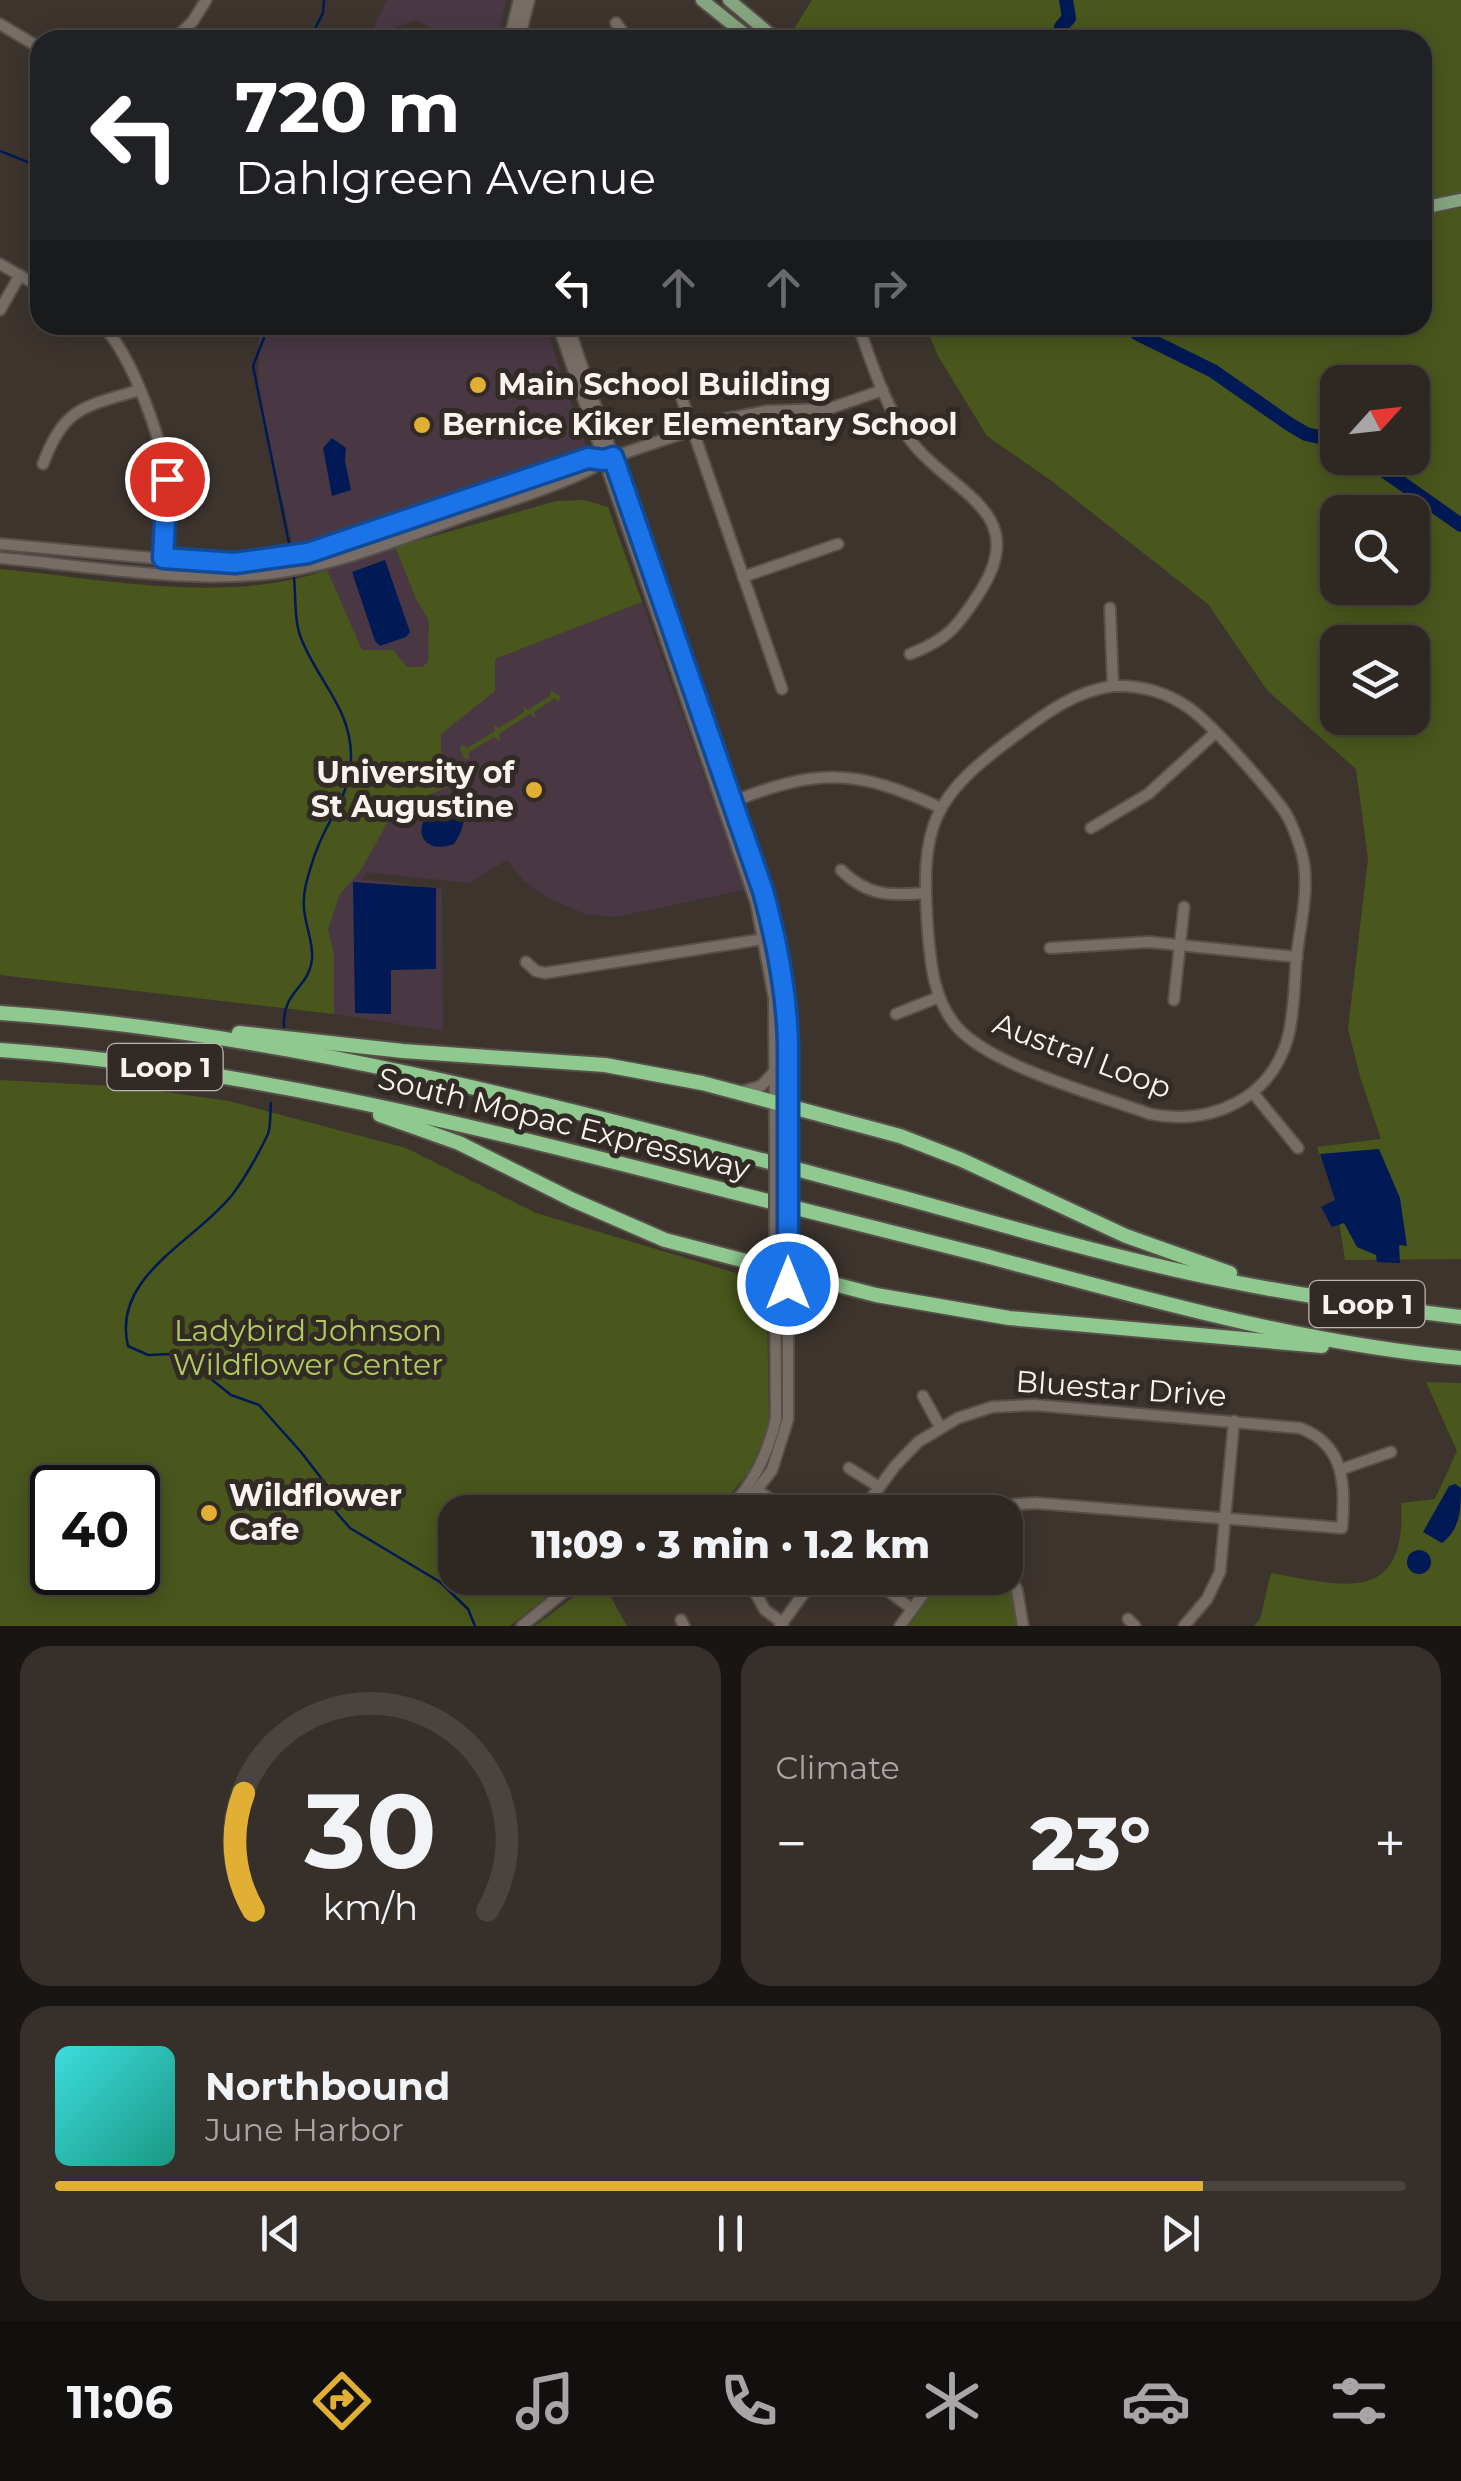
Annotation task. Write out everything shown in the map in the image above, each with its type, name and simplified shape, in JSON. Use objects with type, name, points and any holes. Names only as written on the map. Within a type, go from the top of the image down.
[{"type":"highway","name":"South Mopac Expressway","points":[[0,1013],[191,1031],[473,1088],[1130,1258],[1273,1288],[1461,1316]]},
{"type":"highway","points":[[191,1031],[403,1052],[605,1065],[732,1092],[900,1136],[962,1160],[1126,1236],[1273,1288]]},
{"type":"highway","name":"South Mopac Expressway","points":[[0,1050],[192,1071],[328,1096],[562,1148],[1220,1317],[1372,1348],[1461,1358]]},
{"type":"highway","points":[[328,1096],[459,1143],[573,1200],[665,1240],[919,1304],[1009,1318],[1372,1348]]},
{"type":"main road","points":[[702,0],[740,30]]},
{"type":"main road","points":[[729,0],[765,30]]},
{"type":"main road","points":[[1432,208],[1461,204]]},
{"type":"street","points":[[184,30],[206,0]]},
{"type":"street","points":[[512,30],[519,0]]},
{"type":"street","points":[[522,30],[529,0]]},
{"type":"street","points":[[0,24],[30,42]]},
{"type":"street","points":[[616,24],[620,30]]},
{"type":"street","points":[[0,264],[30,280]]},
{"type":"street","points":[[0,310],[20,275]]},
{"type":"street","points":[[110,335],[123,350],[139,390],[167,479],[162,572]]},
{"type":"street","points":[[562,335],[728,804],[763,891],[777,947],[787,1011],[775,1138],[774,1237],[788,1304],[788,1419],[779,1451],[749,1495]]},
{"type":"street","points":[[571,335],[608,458]]},
{"type":"street","points":[[862,335],[897,420],[917,449],[982,504],[994,525],[997,541],[992,572],[958,625],[939,642],[910,654]]},
{"type":"street","points":[[43,464],[53,436],[71,416],[86,407],[139,390]]},
{"type":"street","points":[[679,390],[782,689]]},
{"type":"street","points":[[0,558],[232,576],[317,565],[523,496],[592,470],[608,458],[692,429],[754,413],[828,409],[883,390]]},
{"type":"street","points":[[0,544],[218,564],[295,556],[588,458],[608,458]]},
{"type":"street","points":[[744,577],[838,544]]},
{"type":"street","points":[[1110,608],[1114,686]]},
{"type":"street","name":"Austral Loop","points":[[1114,686],[1149,689],[1196,713],[1285,812],[1294,830],[1305,878],[1290,1024],[1283,1051],[1269,1076],[1253,1093],[1205,1116],[1172,1118],[1150,1114],[987,1052],[954,1024],[939,997],[931,970],[924,861],[941,808],[968,772],[1058,705],[1082,693],[1114,686]]},
{"type":"street","points":[[1091,828],[1148,794],[1215,733]]},
{"type":"street","points":[[728,804],[791,782],[840,776],[884,784],[941,808]]},
{"type":"street","points":[[728,804],[764,939],[774,1011],[774,1071],[788,1139],[788,1237],[781,1270],[776,1418],[755,1488]]},
{"type":"street","points":[[841,870],[858,886],[880,894],[925,893]]},
{"type":"street","points":[[1174,1000],[1184,907]]},
{"type":"street","points":[[526,962],[544,972],[764,939]]},
{"type":"street","points":[[1050,948],[1140,942],[1296,957]]},
{"type":"street","points":[[896,1014],[939,997]]},
{"type":"street","points":[[732,1092],[753,1090],[768,1081],[774,1071]]},
{"type":"street","points":[[1253,1093],[1298,1148]]},
{"type":"street","points":[[788,1304],[803,1290],[826,1281]]},
{"type":"street","points":[[922,1396],[940,1427]]},
{"type":"street","name":"Bluestar Drive","points":[[873,1495],[908,1451],[940,1427],[980,1410],[1022,1404],[1286,1425],[1308,1431],[1328,1446],[1342,1469]]},
{"type":"street","points":[[1184,1626],[1207,1599],[1222,1560],[1234,1421]]},
{"type":"street","points":[[1023,1505],[1342,1528],[1342,1469],[1391,1452]]},
{"type":"street","points":[[849,1468],[879,1487]]},
{"type":"street","points":[[755,1488],[765,1495]]},
{"type":"street","points":[[522,1626],[560,1595]]},
{"type":"street","points":[[756,1595],[764,1610],[782,1624],[803,1595]]},
{"type":"street","points":[[895,1595],[912,1609]]},
{"type":"street","points":[[900,1626],[922,1595]]},
{"type":"street","points":[[1018,1595],[1023,1626]]},
{"type":"shaded area","points":[[387,0],[506,0],[500,30],[435,30],[415,20],[389,30],[374,27]]},
{"type":"shaded area","name":"Bernice Kiker Elementary School","points":[[259,335],[548,335],[588,453],[323,545],[290,548],[292,540],[258,397]]},
{"type":"shaded area","points":[[332,438],[346,448],[351,490],[332,496],[323,448]]},
{"type":"shaded area","name":"University of St Augustine","points":[[395,547],[416,599],[460,673],[642,602],[745,890],[614,917],[585,914],[546,897],[524,881],[507,860],[469,883],[366,872],[361,879],[442,889],[443,1031],[291,1007],[305,577]]},
{"type":"shaded area","points":[[385,560],[410,632],[380,646],[352,572]]},
{"type":"shaded area","points":[[450,802],[463,814],[460,832],[454,844],[431,845],[425,840],[422,825],[436,808]]},
{"type":"shaded area","points":[[353,882],[436,888],[436,969],[391,970],[391,1014],[355,1013]]},
{"type":"shaded area","points":[[1379,1149],[1400,1198],[1407,1246],[1399,1245],[1400,1263],[1377,1262],[1376,1255],[1357,1247],[1344,1223],[1332,1227],[1321,1207],[1335,1200],[1320,1154]]},
{"type":"shaded area","points":[[1449,1486],[1461,1488],[1458,1518],[1453,1532],[1442,1543],[1423,1532]]},
{"type":"shaded area","points":[[1419,1550],[1431,1562],[1419,1574],[1407,1562]]},
{"type":"green space","points":[[812,0],[1461,0],[1461,1259],[1345,1260],[1336,1200],[1317,1147],[1381,1139],[1348,1029],[1368,859],[1356,769],[1267,690],[1208,604],[1053,482],[987,436],[929,335],[1432,335],[1432,30],[793,30]]},
{"type":"green space","points":[[584,500],[608,507],[642,602],[495,659],[495,691],[441,734],[441,750],[455,784],[412,802],[390,818],[361,870],[340,894],[328,929],[334,955],[334,1014],[0,975],[0,569],[206,588],[288,580],[327,570],[362,650],[393,650],[407,667],[422,667],[428,662],[429,621],[395,547],[556,501]]},
{"type":"green space","points":[[550,690],[560,696],[559,702],[555,698],[534,712],[536,718],[530,714],[499,734],[500,741],[494,737],[468,753],[470,759],[464,758],[462,745],[467,748],[495,731],[494,725],[499,728],[524,712],[523,706],[528,710],[551,695]]},
{"type":"green space","name":"Ladybird Johnson Wildflower Center","points":[[0,1080],[130,1087],[229,1101],[406,1148],[536,1213],[756,1279],[767,1302],[769,1427],[749,1472],[730,1495],[438,1495],[438,1595],[549,1595],[510,1626],[0,1626]]},
{"type":"green space","points":[[1426,1382],[1461,1383],[1461,1626],[1254,1626],[1260,1619],[1271,1573],[1345,1584],[1381,1574],[1393,1559],[1400,1536],[1401,1503],[1435,1499],[1457,1451]]},
{"type":"green space","points":[[576,1595],[610,1595],[627,1626],[535,1626]]},
{"type":"green space","points":[[930,1595],[1012,1595],[1018,1626],[909,1626]]},
{"type":"waterway","points":[[314,30],[323,13],[324,0]]},
{"type":"waterway","points":[[1061,30],[1069,18],[1066,0]]},
{"type":"waterway","points":[[0,151],[30,163]]},
{"type":"waterway","points":[[265,335],[253,366],[290,548]]},
{"type":"waterway","points":[[1140,335],[1213,371],[1289,424],[1320,437]]},
{"type":"waterway","points":[[1390,475],[1461,525]]},
{"type":"waterway","points":[[284,1027],[287,1005],[306,977],[312,959],[304,906],[306,884],[318,845],[346,787],[351,756],[345,723],[299,631],[294,578]]},
{"type":"waterway","points":[[271,1103],[268,1134],[237,1189],[160,1262],[132,1299],[126,1321],[128,1346],[148,1355],[171,1354],[231,1395],[259,1405],[328,1487],[336,1512],[350,1528],[440,1582],[468,1609],[475,1626]]},
{"type":"place","name":"Main School Building","points":[[478,385]]},
{"type":"place","name":"Bernice Kiker Elementary School","points":[[422,425]]},
{"type":"place","name":"University of St Augustine","points":[[534,790]]},
{"type":"place","name":"Wildflower Cafe","points":[[209,1513]]},
{"type":"route","points":[[167,479],[163,558],[235,563],[322,549],[588,458],[613,457],[763,891],[777,947],[787,1011],[788,1284]]}]
